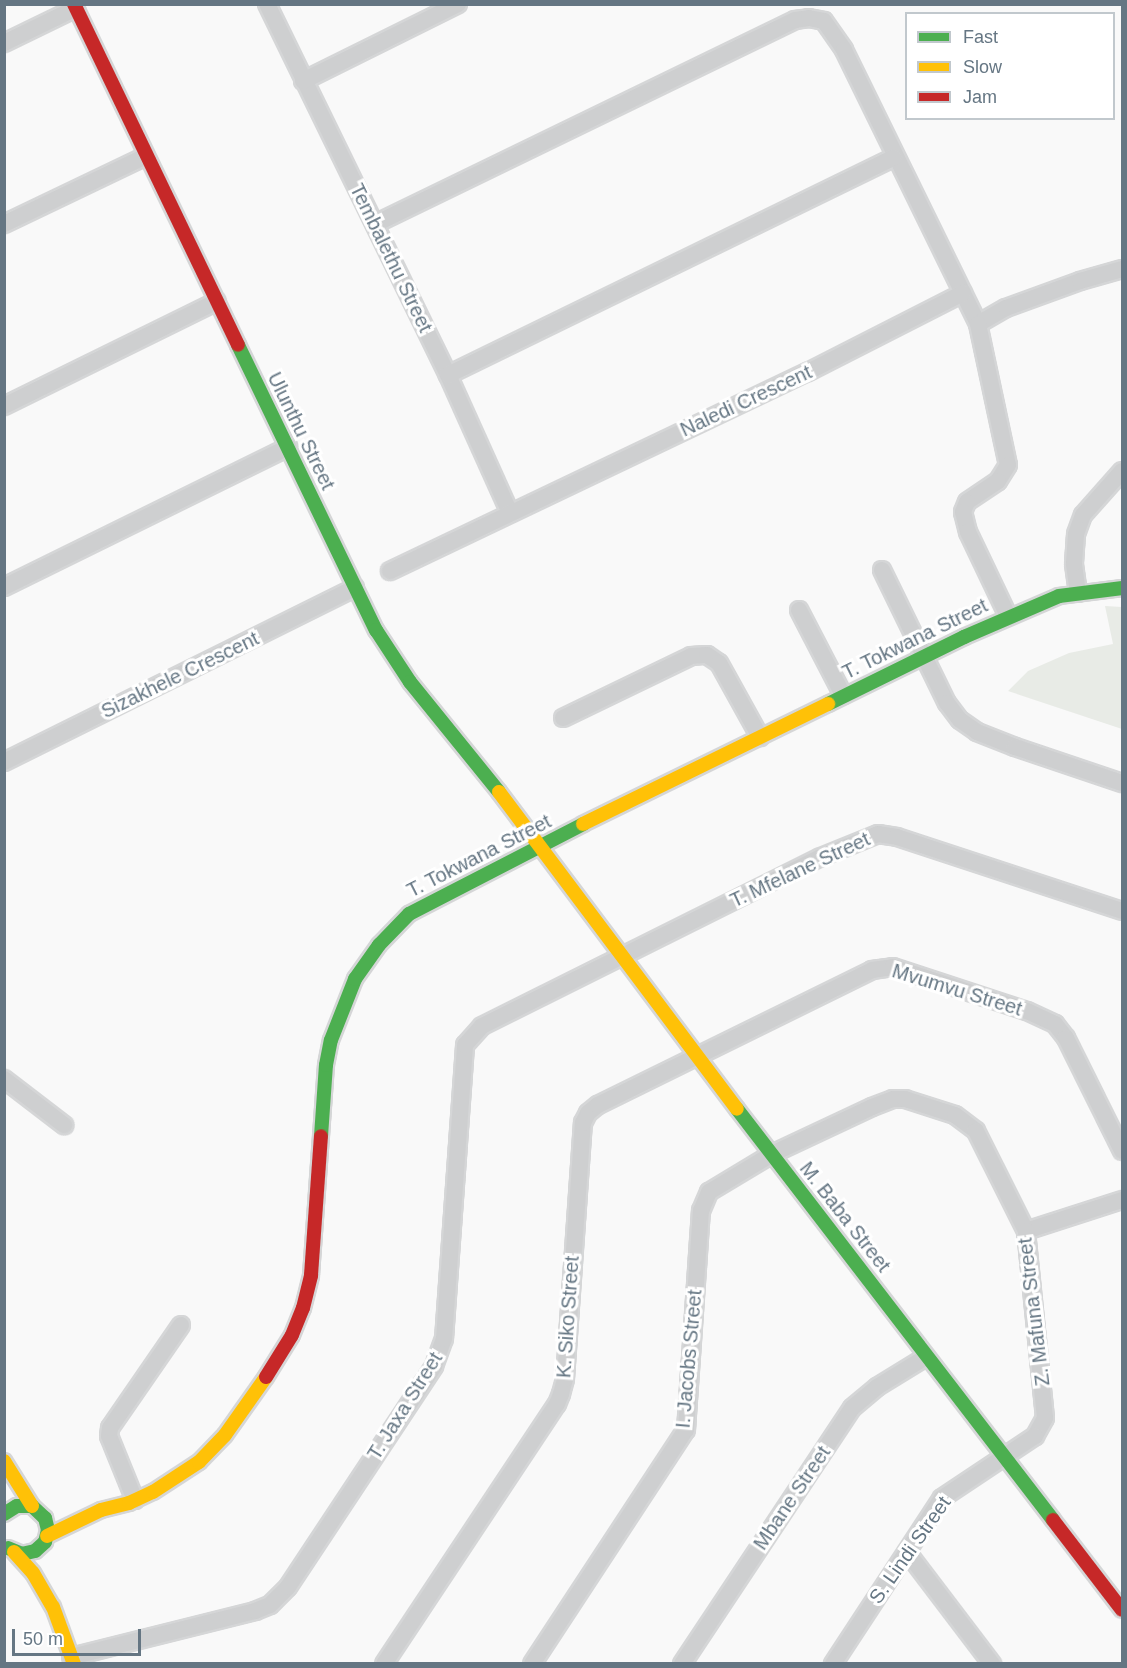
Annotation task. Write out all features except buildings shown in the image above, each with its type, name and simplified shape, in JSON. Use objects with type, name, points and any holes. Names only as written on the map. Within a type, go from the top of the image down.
[{"type":"street","name":"Tembalethu Street","points":[[267,4],[448,375],[510,513]]},
{"type":"street","points":[[303,81],[458,4]]},
{"type":"street","points":[[4,43],[75,6]]},
{"type":"street","name":"Ulunthu Street","points":[[75,6],[376,630],[410,682],[475,760],[539,846]]},
{"type":"street","points":[[375,224],[795,20],[809,18],[824,21],[833,33],[978,324],[1008,465],[998,481],[967,502],[963,512],[968,532],[1008,616]]},
{"type":"street","points":[[4,224],[146,156]]},
{"type":"street","points":[[448,375],[894,157]]},
{"type":"street","points":[[978,324],[1006,308],[1080,281],[1122,269]]},
{"type":"street","name":"Naledi Crescent","points":[[390,571],[798,376],[963,293]]},
{"type":"street","points":[[4,406],[217,301]]},
{"type":"street","points":[[4,587],[288,447]]},
{"type":"street","points":[[1078,593],[1074,563],[1076,534],[1083,515],[1122,471]]},
{"type":"street","points":[[882,570],[947,703],[960,720],[968,727],[1015,747],[1122,783]]},
{"type":"street","name":"Sizakhele Crescent","points":[[4,762],[355,588]]},
{"type":"street","name":"T. Tokwana Street","points":[[8,1550],[29,1553],[46,1539],[101,1510],[135,1500],[179,1477],[200,1462],[225,1435],[262,1384],[292,1335],[303,1308],[315,1242],[326,1065],[331,1040],[355,979],[379,945],[408,914],[539,846],[1008,616],[1051,598],[1122,588]]},
{"type":"street","points":[[799,610],[843,696]]},
{"type":"street","points":[[563,718],[691,656],[707,656],[719,663],[760,737]]},
{"type":"street","name":"T. Mfelane Street","points":[[622,956],[819,858],[878,834],[897,837],[1122,911]]},
{"type":"street","name":"M. Baba Street","points":[[539,846],[926,1357],[1005,1458],[1117,1593],[1122,1610]]},
{"type":"street","name":"T. Jaxa Street","points":[[73,1660],[255,1611],[270,1605],[288,1587],[440,1354],[444,1339],[465,1045],[482,1026],[622,956]]},
{"type":"street","name":"Mvumvu Street","points":[[696,1055],[872,970],[883,967],[904,969],[1027,1011],[1055,1024],[1066,1038],[1122,1151]]},
{"type":"street","name":"K. Siko Street","points":[[384,1664],[557,1404],[561,1394],[565,1379],[583,1124],[588,1113],[598,1105],[696,1055]]},
{"type":"street","points":[[4,1079],[64,1125]]},
{"type":"street","name":"Z. Mafuna Street","points":[[771,1154],[872,1107],[905,1099],[955,1115],[975,1131],[1026,1231],[1045,1418],[1035,1436],[1005,1458]]},
{"type":"street","name":"I. Jacobs Street","points":[[532,1664],[686,1430],[703,1202],[709,1192],[716,1187],[771,1154]]},
{"type":"street","points":[[1026,1231],[1122,1200]]},
{"type":"street","points":[[135,1500],[109,1436],[110,1428],[181,1325]]},
{"type":"street","name":"Mbane Street","points":[[682,1664],[852,1408],[877,1387],[926,1357]]},
{"type":"street","name":"S. Lindi Street","points":[[834,1664],[942,1498],[957,1485],[1005,1458]]},
{"type":"street","points":[[4,1461],[47,1510],[47,1563],[53,1607]]},
{"type":"street","name":"T. Tokwana Street","points":[[5,1512],[17,1506],[47,1510],[101,1510]]},
{"type":"street","points":[[8,1550],[33,1573],[53,1607],[73,1660]]},
{"type":"street","points":[[907,1552],[992,1664]]},
{"type":"shaded area","points":[[1105,606],[1122,607],[1122,729],[1008,691],[1028,671],[1069,653],[1113,644]]},
{"type":"traffic: fast","points":[[238,345],[376,630],[410,682],[499,792]]},
{"type":"traffic: fast","points":[[828,704],[964,637],[1059,596],[1122,588]]},
{"type":"traffic: fast","points":[[321,1136],[326,1065],[331,1040],[355,979],[379,945],[409,914],[583,824]]},
{"type":"traffic: fast","points":[[737,1109],[1053,1520]]},
{"type":"traffic: fast","points":[[4,1514],[17,1506],[32,1506],[45,1518],[48,1530],[45,1542],[35,1551],[22,1554],[8,1548]]},
{"type":"traffic: slow","points":[[583,824],[828,704]]},
{"type":"traffic: slow","points":[[499,792],[737,1109]]},
{"type":"traffic: slow","points":[[47,1536],[101,1510],[129,1503],[153,1492],[199,1462],[225,1435],[266,1377]]},
{"type":"traffic: slow","points":[[4,1461],[32,1506]]},
{"type":"traffic: slow","points":[[14,1552],[33,1573],[53,1607],[74,1664]]},
{"type":"traffic: jam","points":[[74,4],[238,345]]},
{"type":"traffic: jam","points":[[266,1377],[292,1335],[303,1308],[311,1275],[321,1136]]},
{"type":"traffic: jam","points":[[1053,1520],[1122,1610]]}]
